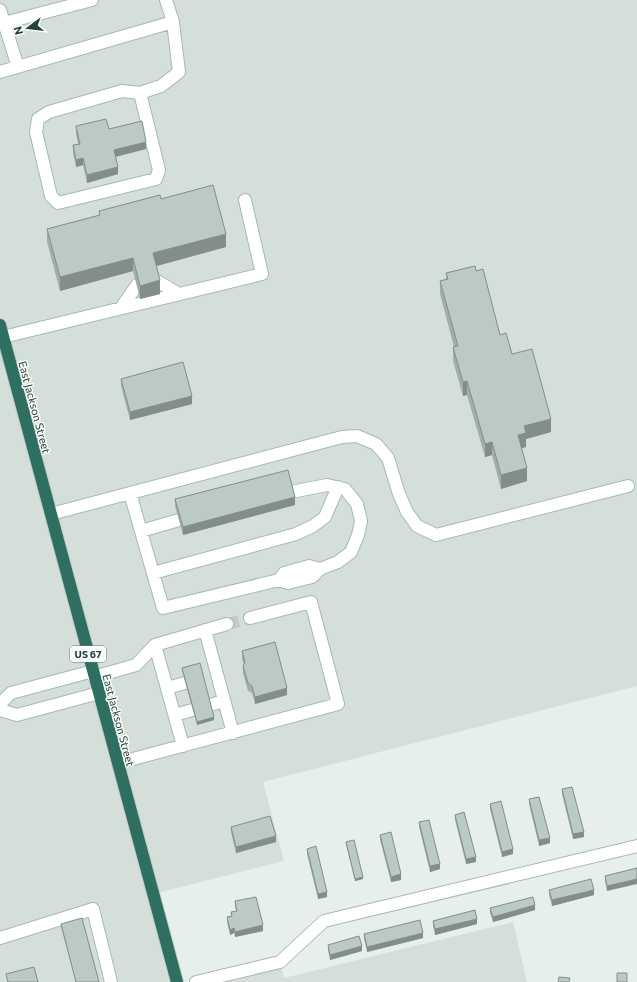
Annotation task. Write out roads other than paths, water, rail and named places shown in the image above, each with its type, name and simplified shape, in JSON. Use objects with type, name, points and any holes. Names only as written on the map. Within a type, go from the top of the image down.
[{"type":"highway","name":"East Jackson Street","points":[[0,325],[177,982]]},
{"type":"street","points":[[4,23],[92,0]]},
{"type":"street","points":[[140,93],[159,170],[156,179],[58,203],[51,196],[36,132],[38,119],[49,112],[122,91],[140,93],[161,86],[179,72],[173,22],[166,0]]},
{"type":"street","points":[[0,10],[18,67]]},
{"type":"street","points":[[0,72],[173,22]]},
{"type":"street","points":[[3,337],[262,274],[245,200]]},
{"type":"street","points":[[157,281],[178,294]]},
{"type":"street","points":[[121,308],[137,285]]},
{"type":"street","points":[[51,514],[342,437],[357,436],[376,444],[388,458],[399,494],[407,512],[417,526],[436,535],[628,486]]},
{"type":"street","points":[[130,493],[163,608],[279,580],[288,583],[312,576],[320,569],[338,562],[351,552],[361,521],[357,504],[346,488],[327,485],[291,492]]},
{"type":"street","points":[[153,573],[296,534],[313,526],[325,517],[338,487]]},
{"type":"street","points":[[141,531],[179,520]]},
{"type":"street","points":[[118,763],[338,704],[311,602],[250,618]]},
{"type":"street","points":[[0,704],[11,692],[136,665],[155,644],[227,624]]},
{"type":"street","points":[[205,630],[233,733]]},
{"type":"street","points":[[155,644],[183,746]]},
{"type":"street","points":[[203,678],[217,674]]},
{"type":"street","points":[[167,688],[185,683]]},
{"type":"street","points":[[0,710],[17,715],[99,693]]},
{"type":"street","points":[[210,705],[224,701]]},
{"type":"street","points":[[175,715],[192,710]]},
{"type":"street","points":[[196,982],[280,962],[324,921],[637,846]]},
{"type":"street","points":[[0,938],[93,909],[112,982]]},
{"type":"tunnel","points":[[227,624],[250,618]]}]
